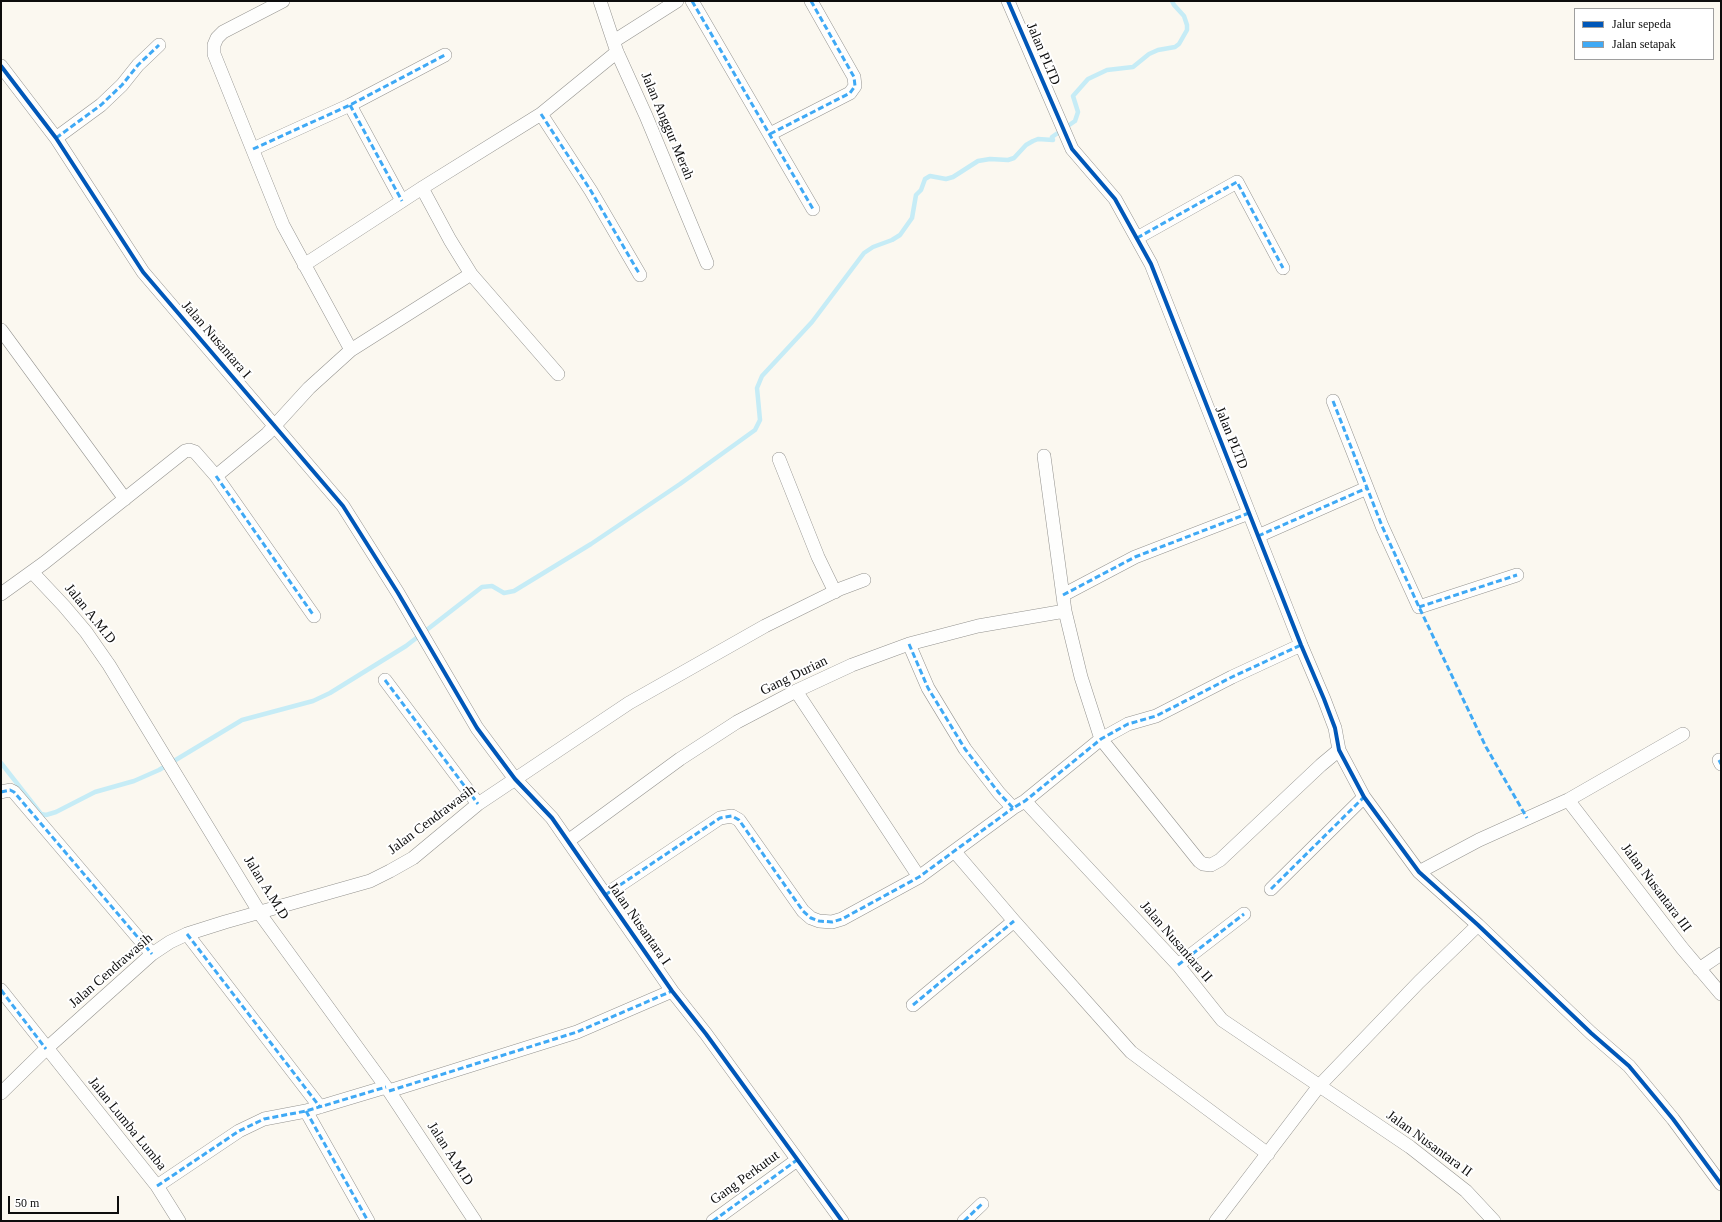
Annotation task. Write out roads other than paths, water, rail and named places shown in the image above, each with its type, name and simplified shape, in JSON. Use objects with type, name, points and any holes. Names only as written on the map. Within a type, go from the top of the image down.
[{"type":"street","points":[[283,1],[223,32],[217,38],[214,45],[214,54],[283,225],[351,350]]},
{"type":"street","name":"Jalan Anggur Merah","points":[[600,1],[615,46],[646,116],[707,264]]},
{"type":"street","points":[[304,266],[422,188],[541,114],[615,46],[677,1]]},
{"type":"street","points":[[692,1],[813,209]]},
{"type":"street","points":[[770,134],[850,93],[855,86],[854,77],[811,1]]},
{"type":"street","name":"Jalan PLTD","points":[[1008,1],[1072,149],[1116,199],[1151,264],[1301,645],[1324,699],[1335,728],[1339,750],[1364,797],[1419,872],[1478,925],[1591,1033],[1628,1066],[1673,1119],[1721,1184]]},
{"type":"street","points":[[56,138],[101,105],[122,86],[138,65],[159,45]]},
{"type":"street","points":[[253,149],[350,105],[445,55]]},
{"type":"street","name":"Jalan Nusantara I","points":[[1,66],[56,138],[143,272],[343,506],[417,625],[476,728],[515,779],[552,818],[672,991],[706,1034],[842,1221]]},
{"type":"street","points":[[350,105],[402,201]]},
{"type":"street","points":[[541,114],[591,191],[640,274]]},
{"type":"street","points":[[1136,238],[1237,182],[1283,268]]},
{"type":"street","points":[[422,188],[450,240],[471,274],[558,374]]},
{"type":"street","points":[[216,476],[267,434],[309,388],[351,350],[471,274]]},
{"type":"street","points":[[1,330],[125,499]]},
{"type":"street","points":[[1333,401],[1382,526],[1419,607],[1517,574]]},
{"type":"street","points":[[1,594],[32,572],[180,454],[189,450],[195,452],[216,476],[314,616]]},
{"type":"street","points":[[1044,456],[1066,611],[1081,677],[1101,739],[1188,848],[1203,864],[1212,865],[1220,860],[1321,765],[1339,750]]},
{"type":"street","points":[[779,459],[818,557],[835,592]]},
{"type":"street","points":[[1258,536],[1367,488]]},
{"type":"street","points":[[1063,595],[1135,557],[1249,513]]},
{"type":"street","name":"Jalan A.M.D","points":[[32,572],[86,632],[109,665],[261,912],[388,1089],[475,1221]]},
{"type":"street","name":"Jalan Cendrawasih","points":[[1,1093],[46,1048],[152,954],[170,942],[187,934],[370,881],[390,871],[413,858],[478,804],[629,703],[765,626],[835,592],[864,580]]},
{"type":"street","name":"Gang Durian","points":[[568,841],[680,759],[737,722],[796,691],[852,665],[909,644],[978,626],[1066,611]]},
{"type":"street","points":[[909,644],[928,688],[965,749],[999,793],[1013,808]]},
{"type":"street","points":[[605,895],[720,818],[732,816],[739,820],[803,911],[819,921],[832,922],[842,919],[918,877],[955,852],[1013,808],[1025,801],[1101,739],[1128,724],[1156,716],[1232,677],[1301,645]]},
{"type":"street","points":[[385,680],[478,804]]},
{"type":"street","points":[[796,691],[918,877]]},
{"type":"street","points":[[1419,872],[1479,840],[1568,800],[1682,734]]},
{"type":"street","points":[[1,792],[10,790],[14,792],[152,954]]},
{"type":"street","points":[[1271,889],[1364,797]]},
{"type":"street","name":"Jalan Nusantara III","points":[[1568,800],[1699,969],[1721,994]]},
{"type":"street","name":"Jalan Nusantara II","points":[[1025,801],[1178,965],[1222,1020],[1410,1147],[1466,1191],[1494,1221]]},
{"type":"street","points":[[955,852],[1014,922],[1131,1052],[1268,1154]]},
{"type":"street","points":[[1178,965],[1244,914]]},
{"type":"street","points":[[913,1005],[1014,922]]},
{"type":"street","points":[[1216,1221],[1319,1086],[1419,982],[1478,925]]},
{"type":"street","points":[[187,934],[320,1107]]},
{"type":"street","points":[[1699,969],[1721,954]]},
{"type":"street","name":"Jalan Lumba Lumba","points":[[1,990],[156,1186],[179,1221]]},
{"type":"street","points":[[156,1186],[239,1131],[264,1119],[306,1111],[388,1089],[577,1032],[672,991]]},
{"type":"street","points":[[306,1111],[368,1221]]},
{"type":"street","name":"Gang Perkutut","points":[[712,1221],[797,1160]]},
{"type":"street","points":[[964,1221],[982,1204]]},
{"type":"waterway","points":[[1,763],[41,814],[46,815],[56,812],[95,792],[134,781],[159,770],[242,720],[313,701],[330,693],[406,646],[482,587],[492,586],[504,593],[514,591],[591,544],[680,484],[755,430],[760,420],[757,388],[762,376],[812,322],[864,253],[873,247],[892,240],[900,235],[912,218],[916,195],[921,190],[925,179],[930,176],[946,179],[953,177],[978,161],[990,159],[1008,160],[1014,158],[1026,145],[1033,141],[1038,139],[1053,140],[1052,137],[1075,121],[1078,112],[1073,96],[1088,79],[1107,70],[1133,67],[1149,54],[1158,50],[1175,47],[1179,44],[1187,30],[1187,25],[1184,16],[1172,1]]}]
